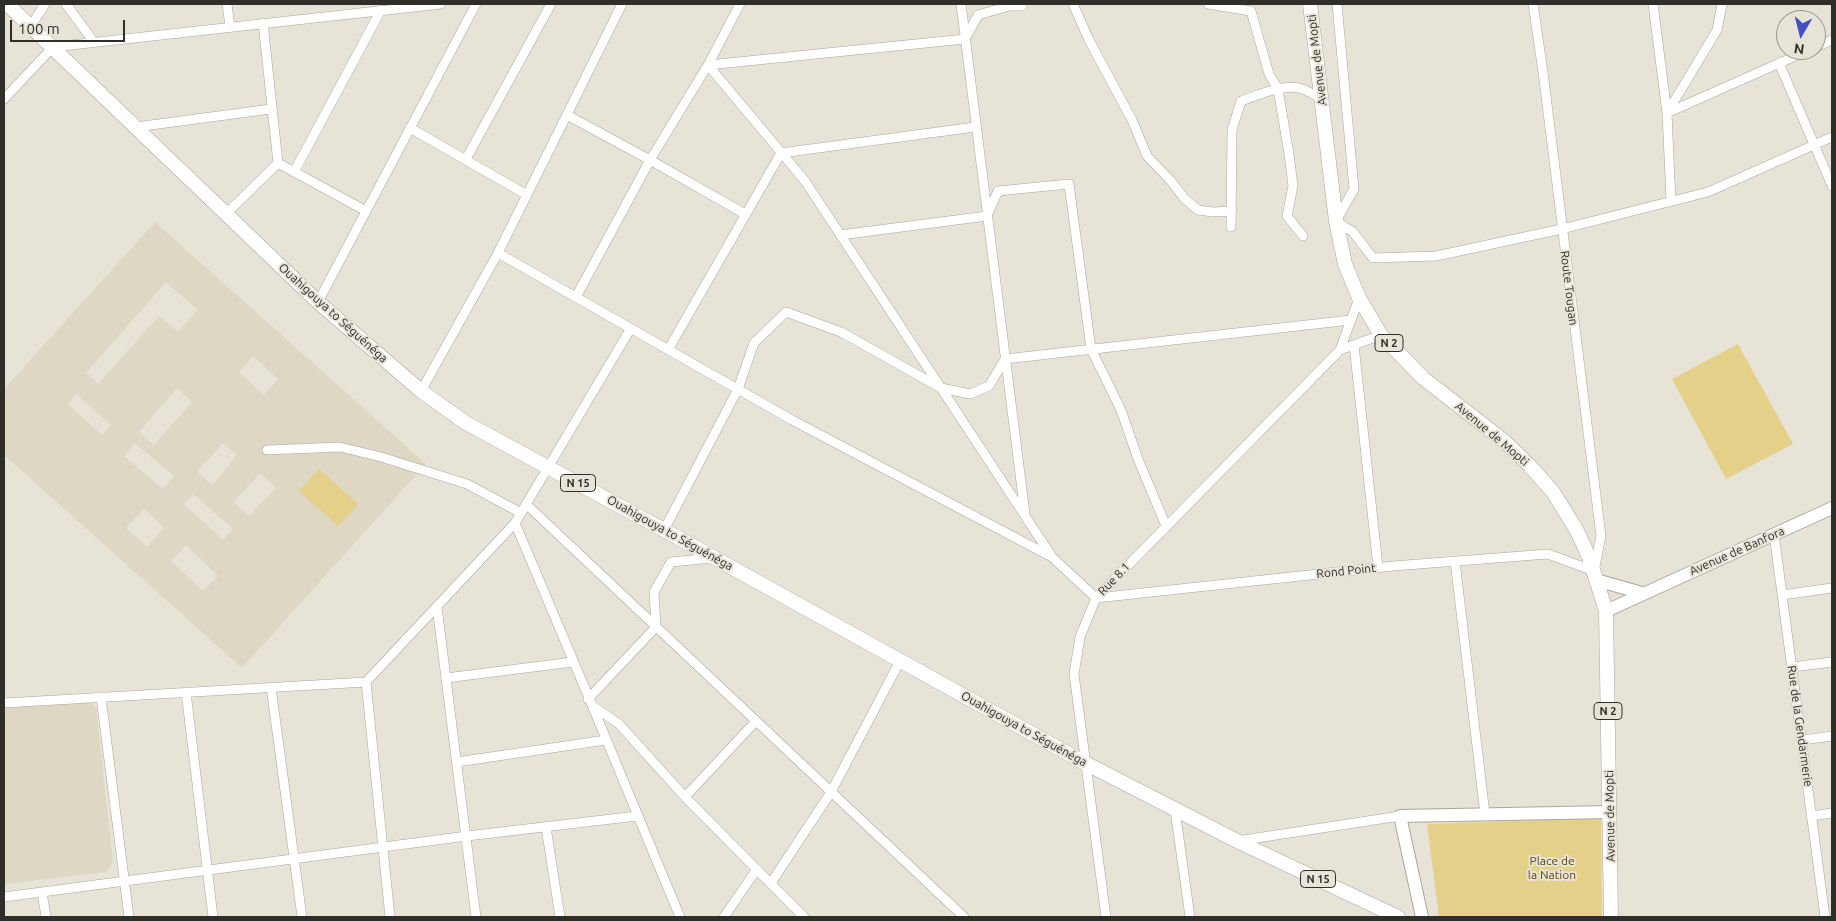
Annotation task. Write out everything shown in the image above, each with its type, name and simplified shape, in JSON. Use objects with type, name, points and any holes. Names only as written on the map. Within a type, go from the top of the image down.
[{"type":"main road","name":"Ouahigouya to Séguénéga","points":[[7,4],[318,302],[421,391],[466,423],[664,530],[1087,764],[1237,841],[1396,917]]},
{"type":"main road","name":"Avenue de Mopti","points":[[1310,4],[1336,221],[1346,264],[1359,298],[1381,335],[1423,378],[1504,441],[1553,492],[1578,531],[1595,576],[1606,611],[1611,917]]},
{"type":"main road","name":"Avenue de Banfora","points":[[1606,611],[1832,508]]},
{"type":"main road","points":[[1595,576],[1642,593]]},
{"type":"main road","points":[[1422,917],[1400,816],[1610,812]]},
{"type":"street","points":[[31,26],[46,4]]},
{"type":"street","points":[[66,4],[93,41]]},
{"type":"street","points":[[226,4],[230,27]]},
{"type":"street","points":[[4,98],[53,47],[381,10],[398,6],[441,4]]},
{"type":"street","points":[[318,302],[476,4]]},
{"type":"street","points":[[466,160],[551,4]]},
{"type":"street","points":[[421,391],[498,253],[622,4]]},
{"type":"street","points":[[576,297],[650,160],[708,65],[740,4]]},
{"type":"street","points":[[961,4],[1026,517]]},
{"type":"street","points":[[1073,4],[1089,40],[1132,120],[1147,156],[1184,198],[1198,210],[1213,212],[1232,211]]},
{"type":"street","points":[[1208,4],[1251,11],[1269,74],[1278,89],[1293,186],[1287,216],[1303,236]]},
{"type":"street","points":[[1336,4],[1354,189],[1336,221],[1353,232],[1373,258],[1436,256],[1562,228],[1708,192],[1832,137]]},
{"type":"street","name":"Route Tougan","points":[[1533,4],[1601,536],[1595,576]]},
{"type":"street","points":[[1653,4],[1667,113],[1671,201]]},
{"type":"street","points":[[1667,113],[1717,30],[1722,4]]},
{"type":"street","points":[[965,38],[978,15],[1008,6],[1022,6]]},
{"type":"street","points":[[294,172],[381,10]]},
{"type":"street","points":[[263,24],[278,164]]},
{"type":"street","points":[[708,65],[965,38]]},
{"type":"street","points":[[1667,113],[1786,60]]},
{"type":"street","points":[[1779,63],[1832,186]]},
{"type":"street","points":[[708,65],[805,181],[1052,557],[1096,598]]},
{"type":"street","points":[[1232,227],[1232,130],[1241,101],[1290,87],[1322,98]]},
{"type":"street","points":[[136,127],[272,109]]},
{"type":"street","points":[[567,115],[745,214]]},
{"type":"street","points":[[781,153],[976,127]]},
{"type":"street","points":[[410,128],[526,195]]},
{"type":"street","points":[[668,350],[781,153]]},
{"type":"street","points":[[278,164],[366,211]]},
{"type":"street","points":[[226,214],[278,164]]},
{"type":"street","points":[[987,216],[998,191],[1069,184],[1091,350],[1122,410],[1138,459],[1166,526]]},
{"type":"street","points":[[840,235],[987,216]]},
{"type":"street","points":[[498,253],[886,471],[1052,557]]},
{"type":"street","name":"Rue 8.1","points":[[1106,917],[1074,674],[1080,637],[1096,598],[1340,350],[1359,298]]},
{"type":"street","points":[[664,530],[738,389],[754,343],[786,312],[841,332],[941,388],[970,394],[989,386],[1005,359]]},
{"type":"street","points":[[1005,359],[1351,320]]},
{"type":"street","points":[[4,703],[366,682],[515,523],[631,328]]},
{"type":"street","name":"Rue 8.1","points":[[1340,350],[1381,335]]},
{"type":"street","points":[[1354,345],[1378,568]]},
{"type":"street","points":[[267,450],[340,447],[381,456],[468,484],[521,513]]},
{"type":"street","points":[[526,504],[964,917]]},
{"type":"street","points":[[515,523],[680,917]]},
{"type":"street","name":"Rue de la Gendarmerie","points":[[1774,534],[1826,917]]},
{"type":"street","name":"Rond Point","points":[[1096,598],[1378,568],[1548,554],[1595,576]]},
{"type":"street","points":[[590,702],[656,627],[654,592],[671,562],[714,558]]},
{"type":"street","points":[[1455,561],[1484,814]]},
{"type":"street","points":[[1782,595],[1832,588]]},
{"type":"street","points":[[436,607],[476,917]]},
{"type":"street","points":[[771,883],[832,792],[900,661]]},
{"type":"street","points":[[446,678],[573,662]]},
{"type":"street","points":[[1792,667],[1832,662]]},
{"type":"street","points":[[366,682],[390,917]]},
{"type":"street","points":[[271,687],[302,917]]},
{"type":"street","points":[[186,692],[213,917]]},
{"type":"street","points":[[101,697],[129,917]]},
{"type":"street","points":[[590,702],[619,724],[685,797],[804,917]]},
{"type":"street","points":[[685,797],[756,721]]},
{"type":"street","points":[[1802,740],[1832,736]]},
{"type":"street","points":[[457,762],[606,740]]},
{"type":"street","points":[[1176,810],[1190,917]]},
{"type":"street","points":[[1812,816],[1832,813]]},
{"type":"street","points":[[4,897],[467,836],[637,816]]},
{"type":"street","points":[[1237,841],[1400,816]]},
{"type":"street","points":[[546,827],[560,917]]},
{"type":"street","points":[[724,917],[757,869]]},
{"type":"street","points":[[1822,887],[1832,886]]},
{"type":"street","points":[[42,892],[46,917]]},
{"type":"shaded area","points":[[155,222],[426,464],[242,668],[4,455],[4,389]],"holes":[[[166,282],[198,310],[178,332],[159,316],[98,384],[86,373]],[[253,356],[278,379],[264,395],[239,372]],[[177,388],[192,402],[154,445],[139,432]],[[76,394],[111,425],[102,435],[68,404]],[[135,443],[174,476],[163,489],[124,456]],[[223,443],[237,455],[212,485],[197,472]],[[260,473],[276,488],[249,516],[234,502]],[[193,494],[233,529],[223,540],[184,504]],[[144,509],[164,528],[147,547],[126,528]],[[186,545],[218,576],[203,591],[171,561]]]},
{"type":"shaded area","points":[[88,700],[96,708],[113,862],[106,872],[4,884],[4,705]]},
{"type":"green space","points":[[1738,344],[1793,444],[1726,479],[1672,379]]},
{"type":"green space","points":[[319,469],[358,504],[338,526],[299,491]]},
{"type":"green space","name":"Place de la Nation","points":[[1601,818],[1602,917],[1439,917],[1427,824]]}]
